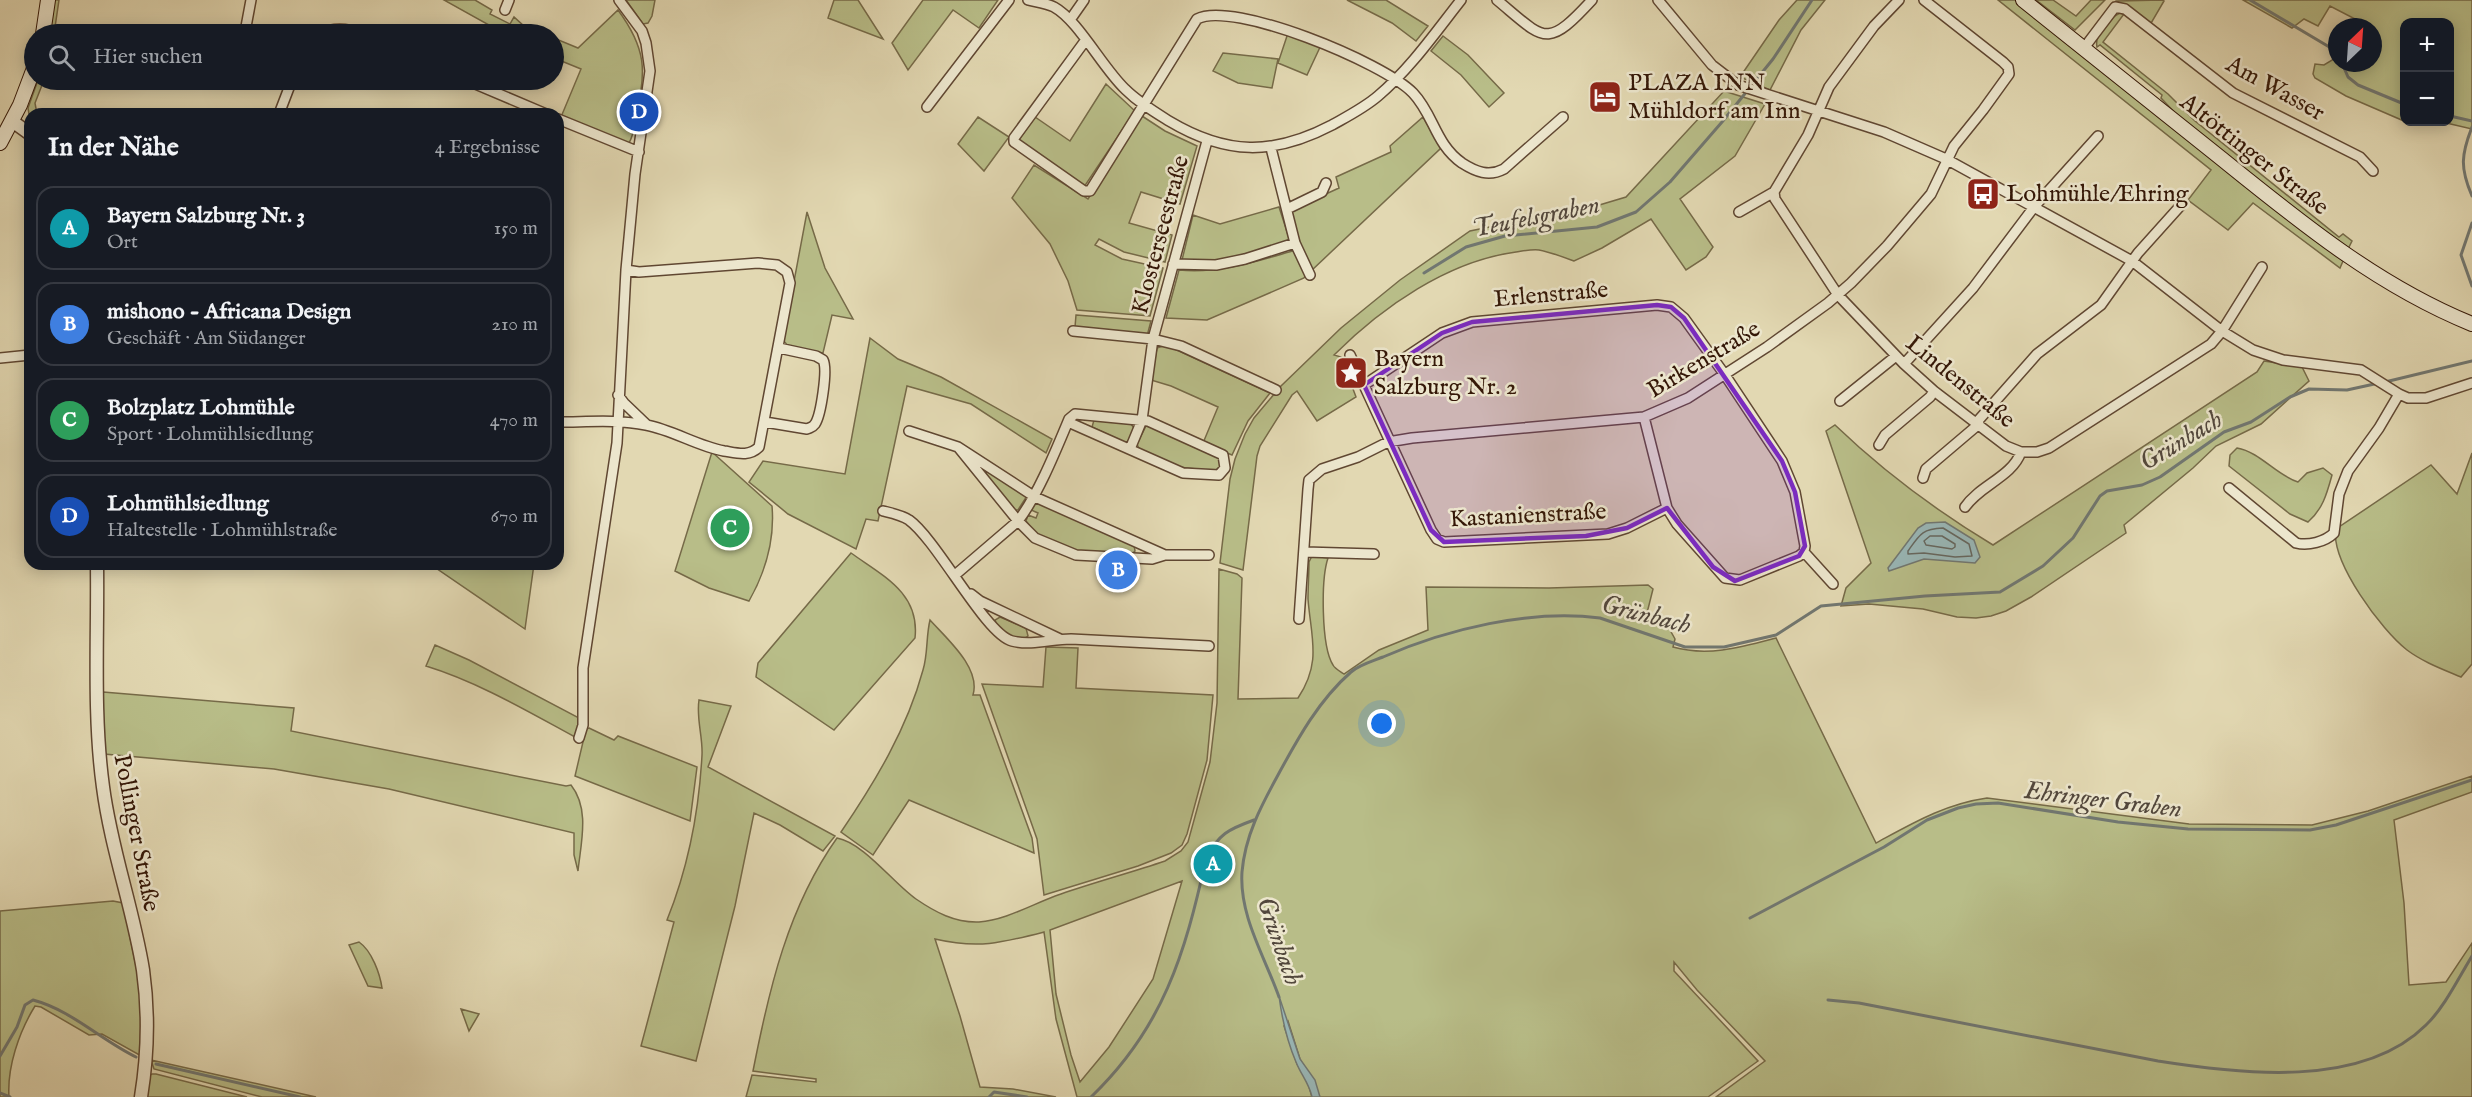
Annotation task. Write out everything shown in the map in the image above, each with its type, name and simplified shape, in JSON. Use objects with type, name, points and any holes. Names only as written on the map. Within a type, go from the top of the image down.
[{"type":"main road","points":[[44,24],[48,0]]},
{"type":"main road","name":"Altöttinger Straße","points":[[2023,0],[2274,201],[2355,261],[2411,295],[2472,324]]},
{"type":"main road","points":[[0,143],[25,90]]},
{"type":"street","points":[[246,24],[251,0]]},
{"type":"street","points":[[505,10],[509,0]]},
{"type":"street","points":[[579,738],[583,725],[583,668],[591,629],[619,421],[618,395],[626,270],[639,152],[650,79],[645,38],[636,21],[619,0]]},
{"type":"street","points":[[927,107],[1009,0]]},
{"type":"street","points":[[1028,0],[1055,3],[1113,77],[1143,104],[1207,141],[1238,148],[1271,148],[1312,134],[1358,111],[1396,79],[1461,0]]},
{"type":"street","points":[[1070,20],[1084,0]]},
{"type":"street","points":[[1497,0],[1530,27],[1548,35],[1557,34],[1592,0]]},
{"type":"street","points":[[1658,0],[1712,65],[1738,85],[1753,92],[1884,132],[1946,159],[2133,261],[2222,331],[2263,354],[2283,360],[2357,369],[2373,376],[2399,394],[2416,399],[2472,383]]},
{"type":"street","points":[[1739,212],[1774,192],[1808,135],[1817,111],[1838,74],[1874,26],[1899,0]]},
{"type":"street","name":"Birkenstraße","points":[[1299,619],[1309,480],[1322,468],[1358,457],[1388,442],[1471,431],[1644,417],[1688,398],[1725,375],[1838,295],[1887,246],[1936,187],[1946,159],[1954,146],[2006,79],[2009,70],[2003,62],[1924,0]]},
{"type":"street","name":"Am Wasser","points":[[2084,48],[2115,7],[2125,9],[2233,93],[2360,157],[2373,171]]},
{"type":"street","points":[[1085,41],[1014,138],[1014,142],[1082,191],[1090,191],[1197,19],[1209,11],[1261,16],[1275,20],[1346,50],[1396,79],[1418,99],[1445,147],[1464,164],[1480,172],[1494,173],[1504,169],[1563,117]]},
{"type":"street","points":[[281,108],[288,90]]},
{"type":"street","points":[[490,90],[532,108]]},
{"type":"street","points":[[12,121],[24,130]]},
{"type":"street","points":[[564,121],[639,152]]},
{"type":"street","points":[[1904,364],[1973,288],[2034,207],[2098,136]]},
{"type":"street","name":"Klosterseestraße","points":[[1130,450],[1142,420],[1153,339],[1207,141]]},
{"type":"street","points":[[1271,148],[1296,243],[1310,275]]},
{"type":"street","points":[[1287,209],[1322,192],[1326,183]]},
{"type":"street","name":"Lindenstraße","points":[[1774,192],[1775,199],[1838,295],[1896,356],[1934,391],[2007,446],[2021,452],[2037,452],[2063,440],[2211,344],[2222,331],[2262,267]]},
{"type":"street","points":[[1923,478],[1926,469],[1977,424],[2037,354],[2101,305],[2133,261],[2182,204]]},
{"type":"street","points":[[1173,264],[1216,265],[1245,259],[1296,243]]},
{"type":"street","points":[[564,422],[619,421],[647,425],[710,448],[747,454],[753,453],[759,447],[779,348],[790,277],[782,267],[758,263],[639,272],[626,270]]},
{"type":"street","name":"Erlenstraße","points":[[1364,385],[1442,333],[1472,322],[1657,305],[1671,307],[1684,318],[1782,461],[1795,492],[1805,546],[1804,552]]},
{"type":"street","points":[[1073,331],[1153,339],[1195,351],[1276,390]]},
{"type":"street","points":[[765,422],[807,429],[812,427],[818,417],[826,372],[823,360],[816,356],[779,348]]},
{"type":"street","points":[[0,357],[24,355]]},
{"type":"street","points":[[1350,355],[1388,442]]},
{"type":"street","points":[[1840,401],[1896,356]]},
{"type":"street","points":[[1879,445],[1885,435],[1934,391]]},
{"type":"street","points":[[2229,488],[2296,543],[2326,539],[2334,533],[2339,494],[2348,471],[2379,428],[2399,394]]},
{"type":"street","points":[[618,395],[647,425]]},
{"type":"street","points":[[954,575],[1018,521],[1035,497],[1068,422],[1075,414],[1142,420],[1223,455],[1226,468],[1219,475],[1183,473],[1068,422]]},
{"type":"street","points":[[1090,432],[1087,424],[1090,417],[1094,415]]},
{"type":"street","points":[[1644,417],[1667,508],[1677,524],[1713,567],[1730,580],[1740,580],[1804,552],[1833,584]]},
{"type":"street","points":[[909,431],[958,447],[1035,497],[1165,555]]},
{"type":"street","name":"Kastanienstraße","points":[[1388,442],[1431,530],[1437,538],[1444,542],[1608,534],[1627,528],[1667,508]]},
{"type":"street","points":[[958,447],[1018,521],[1035,538],[1072,554],[1152,559],[1165,555],[1209,555]]},
{"type":"street","points":[[1965,507],[1972,497],[2017,464],[2021,452]]},
{"type":"street","points":[[993,491],[997,483],[1005,478]]},
{"type":"street","points":[[883,511],[911,521],[1004,638],[1012,641],[1047,644],[1060,639]]},
{"type":"street","points":[[1130,558],[1138,551],[1137,542]]},
{"type":"street","points":[[1305,552],[1374,554]]},
{"type":"street","name":"Pollinger Straße","points":[[97,570],[98,725],[102,786],[114,851],[142,968],[148,1036],[141,1097]]},
{"type":"street","points":[[964,588],[980,601],[1060,639],[1209,646]]},
{"type":"street","points":[[992,625],[995,615],[1003,613]]},
{"type":"street","points":[[1025,642],[1032,636],[1031,626]]},
{"type":"highlighted area","points":[[1657,305],[1671,307],[1684,318],[1782,461],[1795,492],[1805,546],[1799,556],[1735,581],[1713,567],[1667,508],[1627,528],[1586,536],[1444,542],[1431,530],[1364,385],[1442,333],[1472,322]]},
{"type":"green space","points":[[54,0],[59,0],[55,24],[51,24]]},
{"type":"green space","points":[[444,0],[475,0],[492,10],[490,14],[510,24],[487,24]]},
{"type":"green space","points":[[626,0],[655,0],[648,23],[643,24]]},
{"type":"green space","points":[[834,0],[858,0],[883,39],[828,18]]},
{"type":"green space","points":[[923,0],[998,0],[979,28],[953,10],[908,70],[892,43]]},
{"type":"green space","points":[[1347,0],[1386,0],[1428,26],[1416,41],[1392,23]]},
{"type":"green space","points":[[1797,0],[1825,0],[1801,30],[1770,90],[1740,77],[1779,20]]},
{"type":"green space","points":[[1998,0],[2015,0],[2343,261],[2340,268],[2253,203],[2228,230],[2188,200],[2211,170]]},
{"type":"green space","points":[[2036,0],[2053,0],[2076,16],[2091,0],[2105,0],[2075,30]]},
{"type":"green space","points":[[2243,0],[2472,0],[2472,129],[2454,125],[2454,18],[2400,18],[2400,119],[2346,96],[2315,78],[2313,74],[2315,64],[2324,65],[2328,63],[2328,72],[2382,72],[2382,18],[2353,18],[2330,6],[2318,26],[2304,19],[2292,28]]},
{"type":"green space","points":[[2117,1],[2164,1],[2150,25]]},
{"type":"green space","points":[[618,10],[634,36],[642,60],[642,86],[629,143],[564,118],[564,110],[581,69],[564,62],[564,42],[578,48]]},
{"type":"green space","points":[[2120,13],[2124,14],[2103,42],[2168,94],[2195,121],[2339,237],[2343,234],[2352,241],[2348,249],[2290,206],[2178,116],[2161,98],[2162,95],[2100,45],[2097,47],[2098,37],[2103,27]]},
{"type":"green space","points":[[514,17],[522,24],[510,24]]},
{"type":"green space","points":[[1289,30],[1322,43],[1307,75],[1278,63]]},
{"type":"green space","points":[[1443,36],[1468,55],[1504,93],[1489,107],[1461,75],[1431,51]]},
{"type":"green space","points":[[1223,53],[1278,59],[1272,88],[1238,83],[1213,71]]},
{"type":"green space","points":[[1106,84],[1135,111],[1084,187],[1018,141],[1035,117],[1070,141]]},
{"type":"green space","points":[[34,90],[40,90],[35,103],[36,108],[28,108]]},
{"type":"green space","points":[[1724,91],[1765,104],[1735,156],[1680,199],[1713,247],[1706,257],[1686,270],[1651,219],[1602,248],[1574,261],[1539,250],[1516,252],[1466,265],[1417,289],[1373,320],[1334,355],[1341,357],[1356,397],[1317,421],[1297,391],[1292,395],[1260,446],[1257,456],[1243,570],[1220,563],[1230,479],[1245,434],[1254,418],[1281,386],[1341,328],[1400,280],[1470,231],[1586,209],[1626,197]]},
{"type":"green space","points":[[1142,116],[1165,131],[1197,146],[1180,204],[1141,192],[1129,223],[1172,235],[1165,262],[1124,252],[1099,239],[1095,245],[1122,259],[1163,268],[1150,316],[1077,310],[1068,281],[1050,244],[1012,198],[1034,165],[1088,199]]},
{"type":"green space","points":[[978,117],[1009,137],[984,171],[958,144]]},
{"type":"green space","points":[[1423,117],[1441,148],[1311,271],[1291,213],[1295,208],[1339,188],[1336,177],[1391,152],[1390,146]]},
{"type":"green space","points":[[1279,207],[1290,241],[1225,260],[1182,260],[1193,215],[1220,224]]},
{"type":"green space","points":[[807,212],[825,268],[853,319],[832,315],[823,353],[789,347],[783,340]]},
{"type":"green space","points":[[1296,250],[1306,275],[1304,278],[1207,320],[1166,318],[1179,270],[1224,268]]},
{"type":"green space","points":[[1076,315],[1151,321],[1147,336],[1075,327]]},
{"type":"green space","points":[[870,338],[898,359],[941,377],[1052,439],[1046,453],[971,404],[907,386],[878,521],[866,519],[856,549],[788,514],[749,482],[763,461],[845,474]]},
{"type":"green space","points":[[1166,345],[1270,393],[1248,421],[1232,455],[1203,443],[1218,407],[1171,386],[1151,380],[1157,348]]},
{"type":"green space","points":[[2264,361],[2302,367],[2309,381],[2261,424],[2216,446],[2124,525],[2126,533],[2031,597],[2006,611],[1976,618],[1957,617],[1923,609],[1869,604],[1841,606],[1846,588],[1871,563],[1826,431],[1835,425],[1911,490],[1993,545],[2257,372]]},
{"type":"green space","points":[[1094,420],[1131,424],[1134,428],[1128,442],[1124,442],[1092,427]]},
{"type":"green space","points":[[1146,426],[1221,457],[1222,465],[1215,471],[1178,467],[1139,449],[1137,444]]},
{"type":"green space","points":[[2237,448],[2253,454],[2298,482],[2307,473],[2323,468],[2332,475],[2324,500],[2313,517],[2308,522],[2290,514],[2229,466],[2230,455]]},
{"type":"green space","points":[[712,452],[772,506],[771,544],[760,578],[749,601],[709,588],[675,571]]},
{"type":"green space","points":[[2472,453],[2472,664],[2461,677],[2413,654],[2385,628],[2349,576],[2336,543],[2336,529],[2431,465],[2457,494]]},
{"type":"green space","points":[[970,458],[1027,496],[1018,510],[1014,510]]},
{"type":"green space","points":[[1036,501],[1134,545],[1135,551],[1132,554],[1075,552],[1037,535],[1026,521],[1028,515],[1036,518],[1038,513],[1031,510]]},
{"type":"green space","points":[[851,553],[887,578],[905,597],[912,609],[915,638],[834,730],[756,677],[758,663]]},
{"type":"green space","points":[[1312,556],[1328,558],[1323,596],[1326,643],[1333,665],[1344,674],[1379,650],[1428,630],[1426,587],[1549,588],[1648,585],[1653,589],[1647,613],[1670,630],[1675,639],[1673,647],[1712,651],[1776,638],[1876,843],[1943,810],[1987,798],[2189,824],[2312,825],[2368,811],[2472,776],[2472,792],[2394,820],[2404,903],[2409,985],[2446,982],[2472,943],[2472,1097],[1716,1097],[1765,1061],[1697,990],[1674,962],[1674,971],[1758,1061],[1708,1097],[1320,1097],[1300,1059],[1288,1021],[1284,1026],[1297,1064],[1307,1080],[1312,1097],[1077,1097],[1056,1019],[1044,932],[977,944],[935,939],[980,1087],[1013,1089],[1056,1097],[746,1097],[752,1075],[816,1082],[816,1079],[753,1071],[774,979],[793,920],[820,864],[837,838],[858,847],[923,904],[946,916],[970,922],[1000,918],[1061,894],[1165,861],[1181,851],[1188,842],[1210,762],[1217,703],[1219,569],[1237,574],[1242,578],[1238,699],[1298,698],[1313,661],[1308,599],[1309,562]],"holes":[[[1182,881],[1153,979],[1109,1047],[1080,1082],[1056,994],[1050,930]]]},
{"type":"green space","points":[[439,570],[533,570],[525,629]]},
{"type":"green space","points":[[1000,617],[1026,628],[1028,636],[1010,638],[996,623],[995,620]]},
{"type":"green space","points":[[930,620],[961,654],[972,675],[973,695],[980,695],[1032,838],[1034,853],[909,800],[873,855],[841,832],[878,774],[908,713],[925,664]]},
{"type":"green space","points":[[435,645],[469,660],[581,719],[575,737],[483,689],[426,666]]},
{"type":"green space","points":[[1046,647],[1078,648],[1076,688],[1213,695],[1207,760],[1182,845],[1171,853],[1138,866],[1044,895],[1037,839],[982,684],[1043,687]]},
{"type":"green space","points":[[103,692],[294,708],[291,731],[566,786],[571,785],[581,804],[583,826],[578,871],[574,855],[574,833],[389,789],[274,769],[104,754]]},
{"type":"green space","points":[[699,700],[731,706],[708,767],[835,836],[823,851],[780,825],[754,813],[735,906],[696,1061],[641,1046],[674,922],[667,920],[687,860],[695,818],[702,755]]},
{"type":"green space","points":[[589,728],[614,740],[618,736],[697,767],[690,821],[575,776],[586,729]]},
{"type":"green space","points":[[113,901],[123,903],[142,995],[143,1057],[102,1034],[89,1035],[41,1007],[35,1006],[15,1050],[10,1074],[9,1097],[0,1097],[0,911]]},
{"type":"green space","points":[[359,942],[375,963],[382,988],[368,986],[349,945]]},
{"type":"green space","points":[[461,1009],[479,1014],[469,1031]]},
{"type":"green space","points":[[151,1060],[316,1097],[262,1097],[154,1069]]},
{"type":"green space","points":[[152,1074],[247,1097],[146,1097],[149,1076]]},
{"type":"water","points":[[1945,522],[1974,540],[1980,557],[1975,563],[1924,559],[1889,571],[1888,568],[1918,528],[1926,523]]},
{"type":"water","points":[[1279,996],[1300,1059],[1315,1080],[1320,1097],[1312,1097],[1296,1062],[1285,1030]]},
{"type":"waterway","name":"Teufelsgraben","points":[[1424,273],[1466,247],[1505,236],[1597,227],[1636,212],[1670,182],[1722,122],[1773,59],[1812,0]]},
{"type":"waterway","name":"Teufelsgraben","points":[[2250,0],[2328,46]]},
{"type":"waterway","name":"Teufelsgraben","points":[[2346,72],[2348,77],[2358,85],[2400,102]]},
{"type":"waterway","name":"Teufelsgraben","points":[[2454,117],[2472,121]]},
{"type":"waterway","points":[[2472,127],[2463,162],[2465,177],[2472,196]]},
{"type":"waterway","points":[[2472,223],[2461,255],[2472,286]]},
{"type":"waterway","name":"Grünbach","points":[[2385,382],[2472,361]]},
{"type":"waterway","name":"Grünbach","points":[[1279,997],[1254,936],[1245,904],[1242,872],[1246,846],[1260,810],[1301,734],[1339,683],[1358,667],[1434,638],[1517,619],[1546,616],[1600,618],[1685,647],[1724,647],[1776,635],[1821,606],[1925,596],[2000,592],[2043,566],[2073,538],[2100,496],[2107,491],[2142,485],[2160,477],[2224,432],[2251,422],[2290,397],[2309,389],[2347,390],[2379,383]]},
{"type":"waterway","name":"Ehringer Graben","points":[[1750,918],[1884,847],[1927,820],[1976,804],[1998,803],[2118,822],[2188,829],[2310,830],[2336,825],[2472,780]]},
{"type":"waterway","points":[[1091,1097],[1116,1071],[1136,1044],[1168,988],[1189,927],[1210,851],[1225,834],[1254,820]]},
{"type":"waterway","points":[[1828,1000],[1859,1003],[2190,1066],[2225,1070],[2299,1072],[2335,1068],[2369,1059],[2399,1045],[2433,1018],[2472,956]]},
{"type":"waterway","points":[[0,1056],[17,1027],[25,1005],[33,1000],[73,1018],[136,1057]]},
{"type":"waterway","points":[[156,1064],[300,1097]]},
{"type":"waterway","points":[[989,1097],[994,1092],[1027,1097]]},
{"type":"waterway","points":[[0,1093],[10,1097]]},
{"type":"place","name":"PLAZA INN Mühldorf am Inn","points":[[1605,97]]},
{"type":"place","name":"Lohmühlsiedlung","points":[[639,112]]},
{"type":"place","name":"Lohmühle/Ehring","points":[[1983,194]]},
{"type":"place","name":"Bayern Salzburg Nr. 2","points":[[1351,373]]},
{"type":"place","name":"Bolzplatz Lohmühle","points":[[730,528]]},
{"type":"place","name":"mishono - Africana Design","points":[[1118,570]]},
{"type":"place","name":"Bayern Salzburg Nr. 3","points":[[1213,864]]}]
